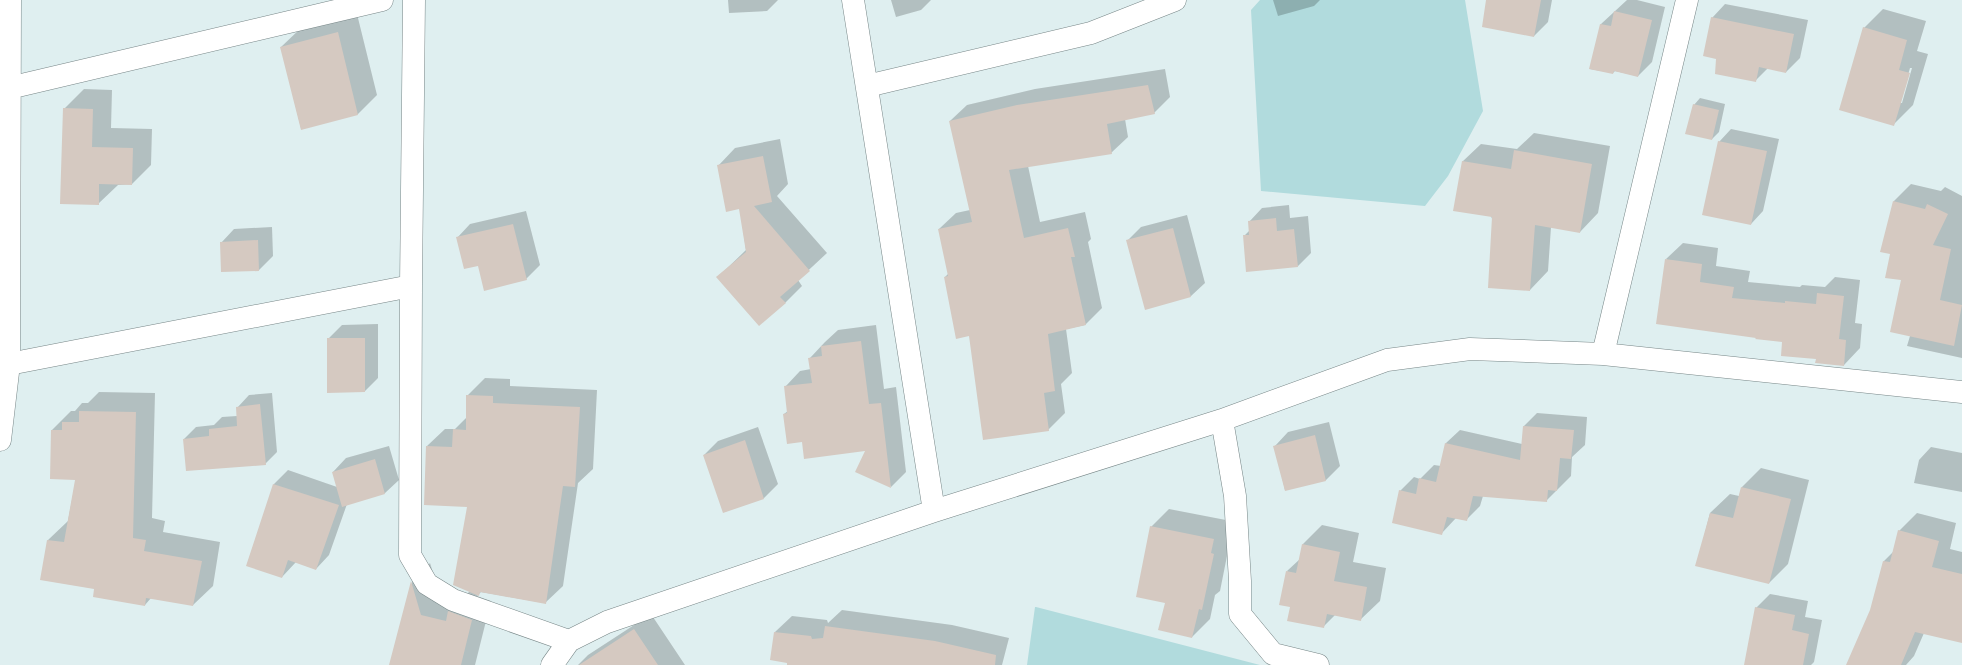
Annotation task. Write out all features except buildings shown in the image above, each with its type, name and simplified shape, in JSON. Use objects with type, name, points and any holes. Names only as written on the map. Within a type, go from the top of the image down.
[{"type":"street","points":[[0,440],[9,364],[10,0]]},
{"type":"street","points":[[9,88],[382,0]]},
{"type":"street","points":[[414,0],[410,555],[427,584],[453,600],[568,641]]},
{"type":"street","points":[[853,0],[868,86],[934,511]]},
{"type":"street","points":[[868,86],[1091,33],[1175,0]]},
{"type":"street","points":[[1604,354],[1687,0]]},
{"type":"street","points":[[9,364],[411,286]]},
{"type":"street","points":[[552,665],[568,641],[607,622],[934,511],[1222,420],[1387,360],[1470,349],[1604,354],[1962,392]]},
{"type":"street","points":[[1222,420],[1235,496],[1240,581],[1240,614],[1273,654],[1318,665]]},
{"type":"shaded area","points":[[1260,0],[1465,0],[1483,111],[1448,176],[1425,206],[1261,191],[1251,10]]},
{"type":"shaded area","points":[[1036,607],[1260,665],[1027,665]]}]
